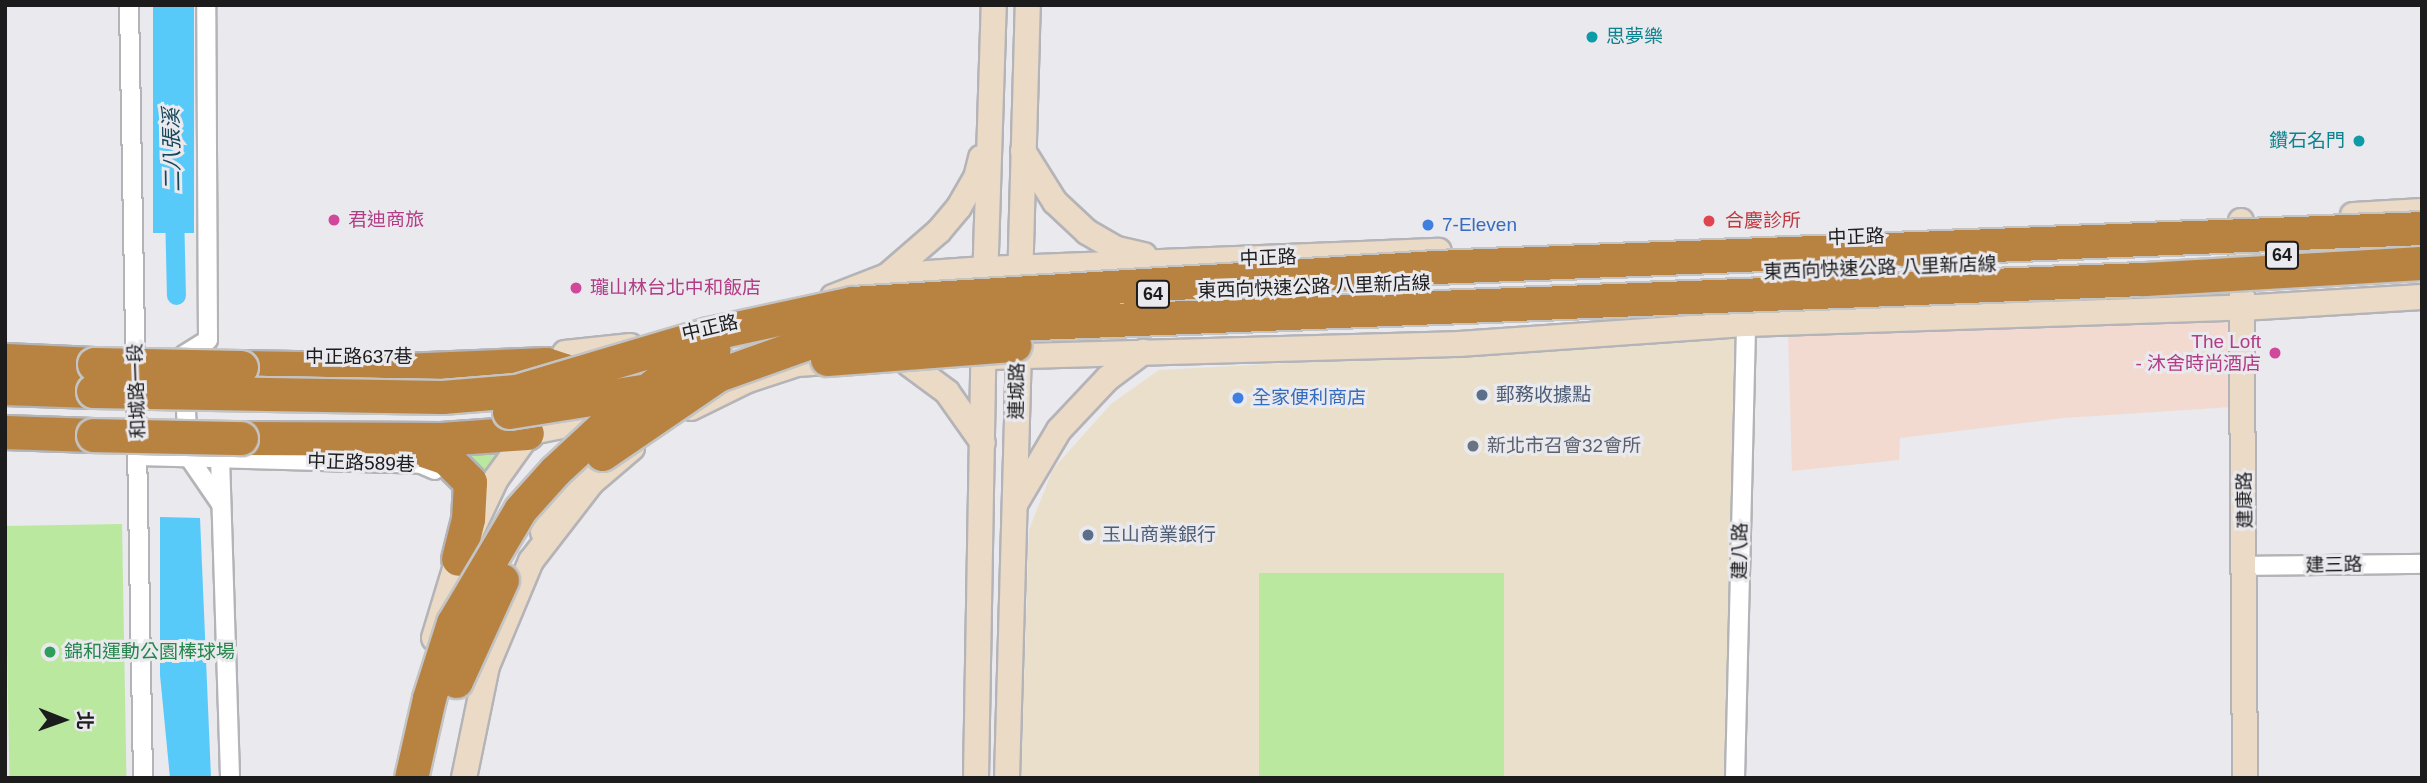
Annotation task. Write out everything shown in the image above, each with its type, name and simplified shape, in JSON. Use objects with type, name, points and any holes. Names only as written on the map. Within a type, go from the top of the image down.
[{"type":"highway","points":[[5,388],[239,396],[454,396],[559,382],[709,334],[852,303],[1394,270],[2422,228]]},
{"type":"highway","name":"東西向快速公路 八里新店線","points":[[411,778],[429,698],[453,623],[520,510],[555,471],[622,409],[679,366],[734,341],[870,312],[968,302],[2422,248]]},
{"type":"highway","name":"東西向快速公路 八里新店線","points":[[431,778],[462,661],[489,603],[544,512],[611,444],[718,375],[810,342],[886,329],[966,323],[2144,279],[2422,263]]},
{"type":"highway","points":[[5,408],[342,420],[436,418],[622,398],[839,327],[945,315],[2241,267]]},
{"type":"highway","points":[[707,369],[968,347],[1222,333],[2143,298],[2422,282]]},
{"type":"highway","points":[[709,334],[795,330],[920,313],[945,315]]},
{"type":"highway","points":[[492,366],[550,354]]},
{"type":"highway","points":[[5,360],[403,370],[555,366],[580,387]]},
{"type":"highway","points":[[5,432],[385,440],[527,433]]},
{"type":"highway","points":[[385,440],[439,454],[470,482],[464,548]]},
{"type":"main road","name":"連城路","points":[[976,778],[984,443],[984,295],[994,5]]},
{"type":"main road","name":"連城路","points":[[1007,778],[1028,5]]},
{"type":"main road","points":[[887,276],[939,232],[959,207],[976,178],[989,126]]},
{"type":"main road","points":[[1023,151],[1055,202],[1087,232],[1117,249],[1175,261]]},
{"type":"main road","name":"中正路","points":[[401,778],[425,663],[464,548],[506,458],[527,433],[631,346],[802,307],[887,276],[1020,267],[2241,221],[2422,211]]},
{"type":"main road","name":"建康路","points":[[2241,221],[2246,566],[2245,778]]},
{"type":"main road","points":[[2241,267],[2422,257]]},
{"type":"main road","points":[[984,295],[1058,291],[1095,264]]},
{"type":"main road","points":[[826,360],[908,363],[984,347],[1018,345],[1143,352],[1460,344],[1746,324],[2241,308],[2422,297]]},
{"type":"main road","points":[[531,561],[591,484],[653,430],[699,403],[748,380],[826,360],[927,340],[984,347]]},
{"type":"main road","points":[[550,354],[631,346]]},
{"type":"main road","points":[[1015,505],[1059,430],[1108,379],[1143,352]]},
{"type":"main road","points":[[908,363],[947,392],[984,443]]},
{"type":"main road","points":[[426,778],[439,708],[471,615],[499,564],[563,481],[595,449],[596,418],[580,387]]},
{"type":"main road","points":[[527,433],[596,418],[699,403]]},
{"type":"main road","points":[[464,778],[487,666],[563,481]]},
{"type":"main road","points":[[464,548],[471,615]]},
{"type":"street","name":"和城路一段","points":[[130,5],[143,778]]},
{"type":"street","points":[[206,5],[208,340],[184,355],[188,456],[221,504]]},
{"type":"street","name":"建八路","points":[[1735,778],[1746,324]]},
{"type":"street","name":"中正路637巷","points":[[5,348],[184,355],[550,354]]},
{"type":"street","name":"中正路589巷","points":[[139,456],[421,464],[440,472],[458,499],[464,548]]},
{"type":"street","points":[[220,458],[230,778]]},
{"type":"street","name":"建三路","points":[[2246,566],[2422,564]]},
{"type":"shaded area","points":[[2228,316],[2231,407],[2064,418],[1900,438],[1899,460],[1792,471],[1788,333]]},
{"type":"shaded area","points":[[1735,339],[1725,778],[1021,778],[1029,530],[1053,469],[1111,404],[1159,370]]},
{"type":"green space","points":[[461,449],[499,449],[486,477]]},
{"type":"green space","points":[[122,524],[126,777],[9,778],[5,526]]},
{"type":"green space","points":[[1259,573],[1504,573],[1504,778],[1259,778]]},
{"type":"water","points":[[153,5],[194,5],[194,233],[153,233]]},
{"type":"water","points":[[160,517],[200,518],[211,778],[170,778],[160,675]]},
{"type":"waterway","name":"二八張溪","points":[[174,209],[176,295]]},
{"type":"place","name":"思夢樂","points":[[1592,37]]},
{"type":"place","name":"鑽石名門","points":[[2359,141]]},
{"type":"place","name":"君迪商旅","points":[[334,220]]},
{"type":"place","name":"合慶診所","points":[[1709,221]]},
{"type":"place","name":"7-Eleven","points":[[1428,225]]},
{"type":"place","name":"瓏山林台北中和飯店","points":[[576,288]]},
{"type":"place","name":"The Loft - 沐舍時尚酒店","points":[[2275,353]]},
{"type":"place","name":"郵務收據點","points":[[1482,395]]},
{"type":"place","name":"全家便利商店","points":[[1238,398]]},
{"type":"place","name":"新北市召會32會所","points":[[1473,446]]},
{"type":"place","name":"玉山商業銀行","points":[[1088,535]]},
{"type":"place","name":"錦和運動公園棒球場","points":[[50,652]]}]
